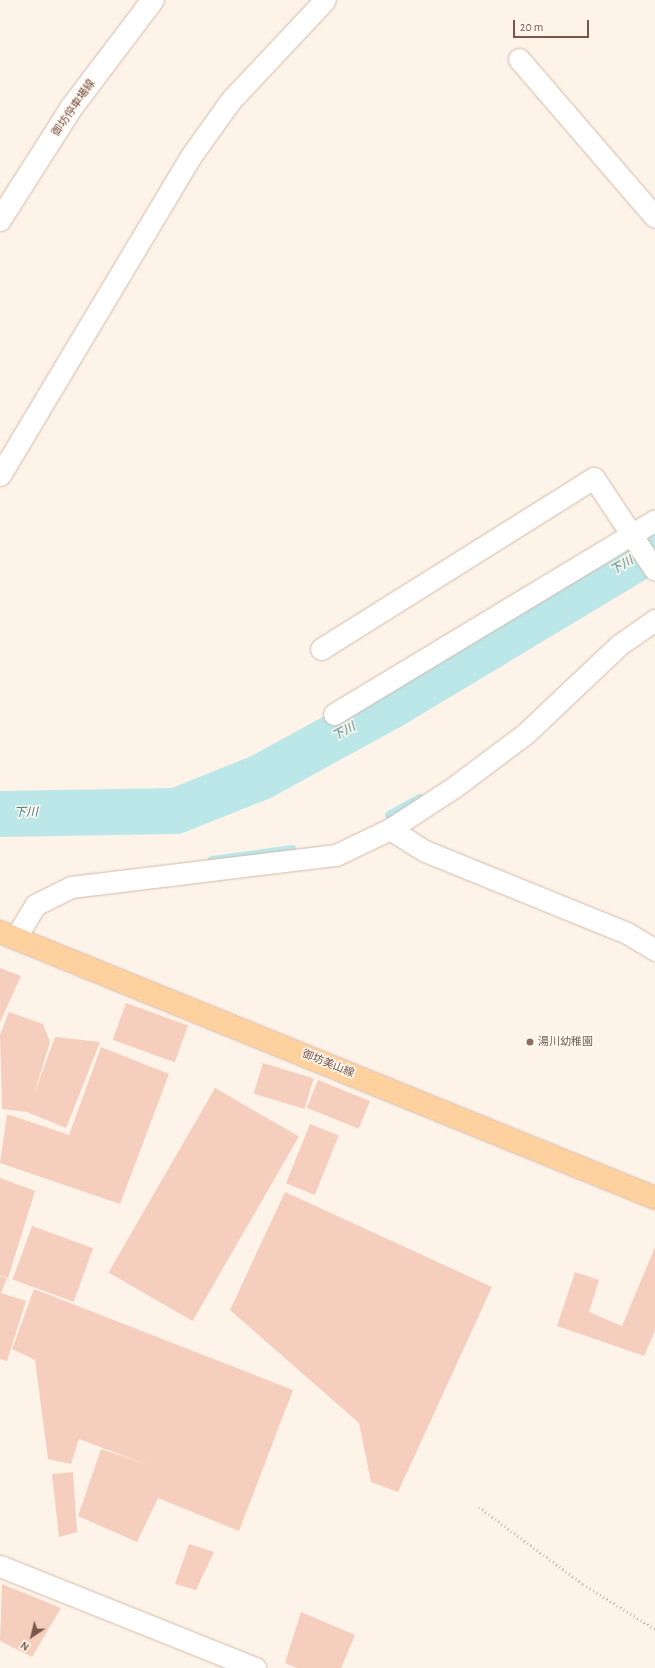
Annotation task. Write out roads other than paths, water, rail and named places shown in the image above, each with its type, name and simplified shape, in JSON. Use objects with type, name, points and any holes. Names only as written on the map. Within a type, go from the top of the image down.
[{"type":"main road","name":"御坊停車場線","points":[[0,220],[72,107],[153,0]]},
{"type":"main road","name":"御坊美山線","points":[[8,935],[655,1198]]},
{"type":"street","points":[[0,475],[190,156],[231,100],[326,0]]},
{"type":"street","points":[[519,60],[655,217]]},
{"type":"street","points":[[321,649],[594,478],[655,570]]},
{"type":"street","points":[[334,714],[655,520]]},
{"type":"street","points":[[8,935],[36,905],[71,887],[336,855],[390,829],[453,788],[525,734],[619,645],[655,620]]},
{"type":"street","points":[[390,829],[425,851],[627,933],[655,950]]},
{"type":"street","points":[[0,1566],[255,1668]]},
{"type":"waterway","name":"下川","points":[[0,814],[176,811],[261,777],[389,707],[655,547]]},
{"type":"waterway","points":[[389,815],[420,798]]},
{"type":"waterway","points":[[212,860],[292,849]]},
{"type":"place","name":"湯川幼稚園","points":[[530,1042]]}]
